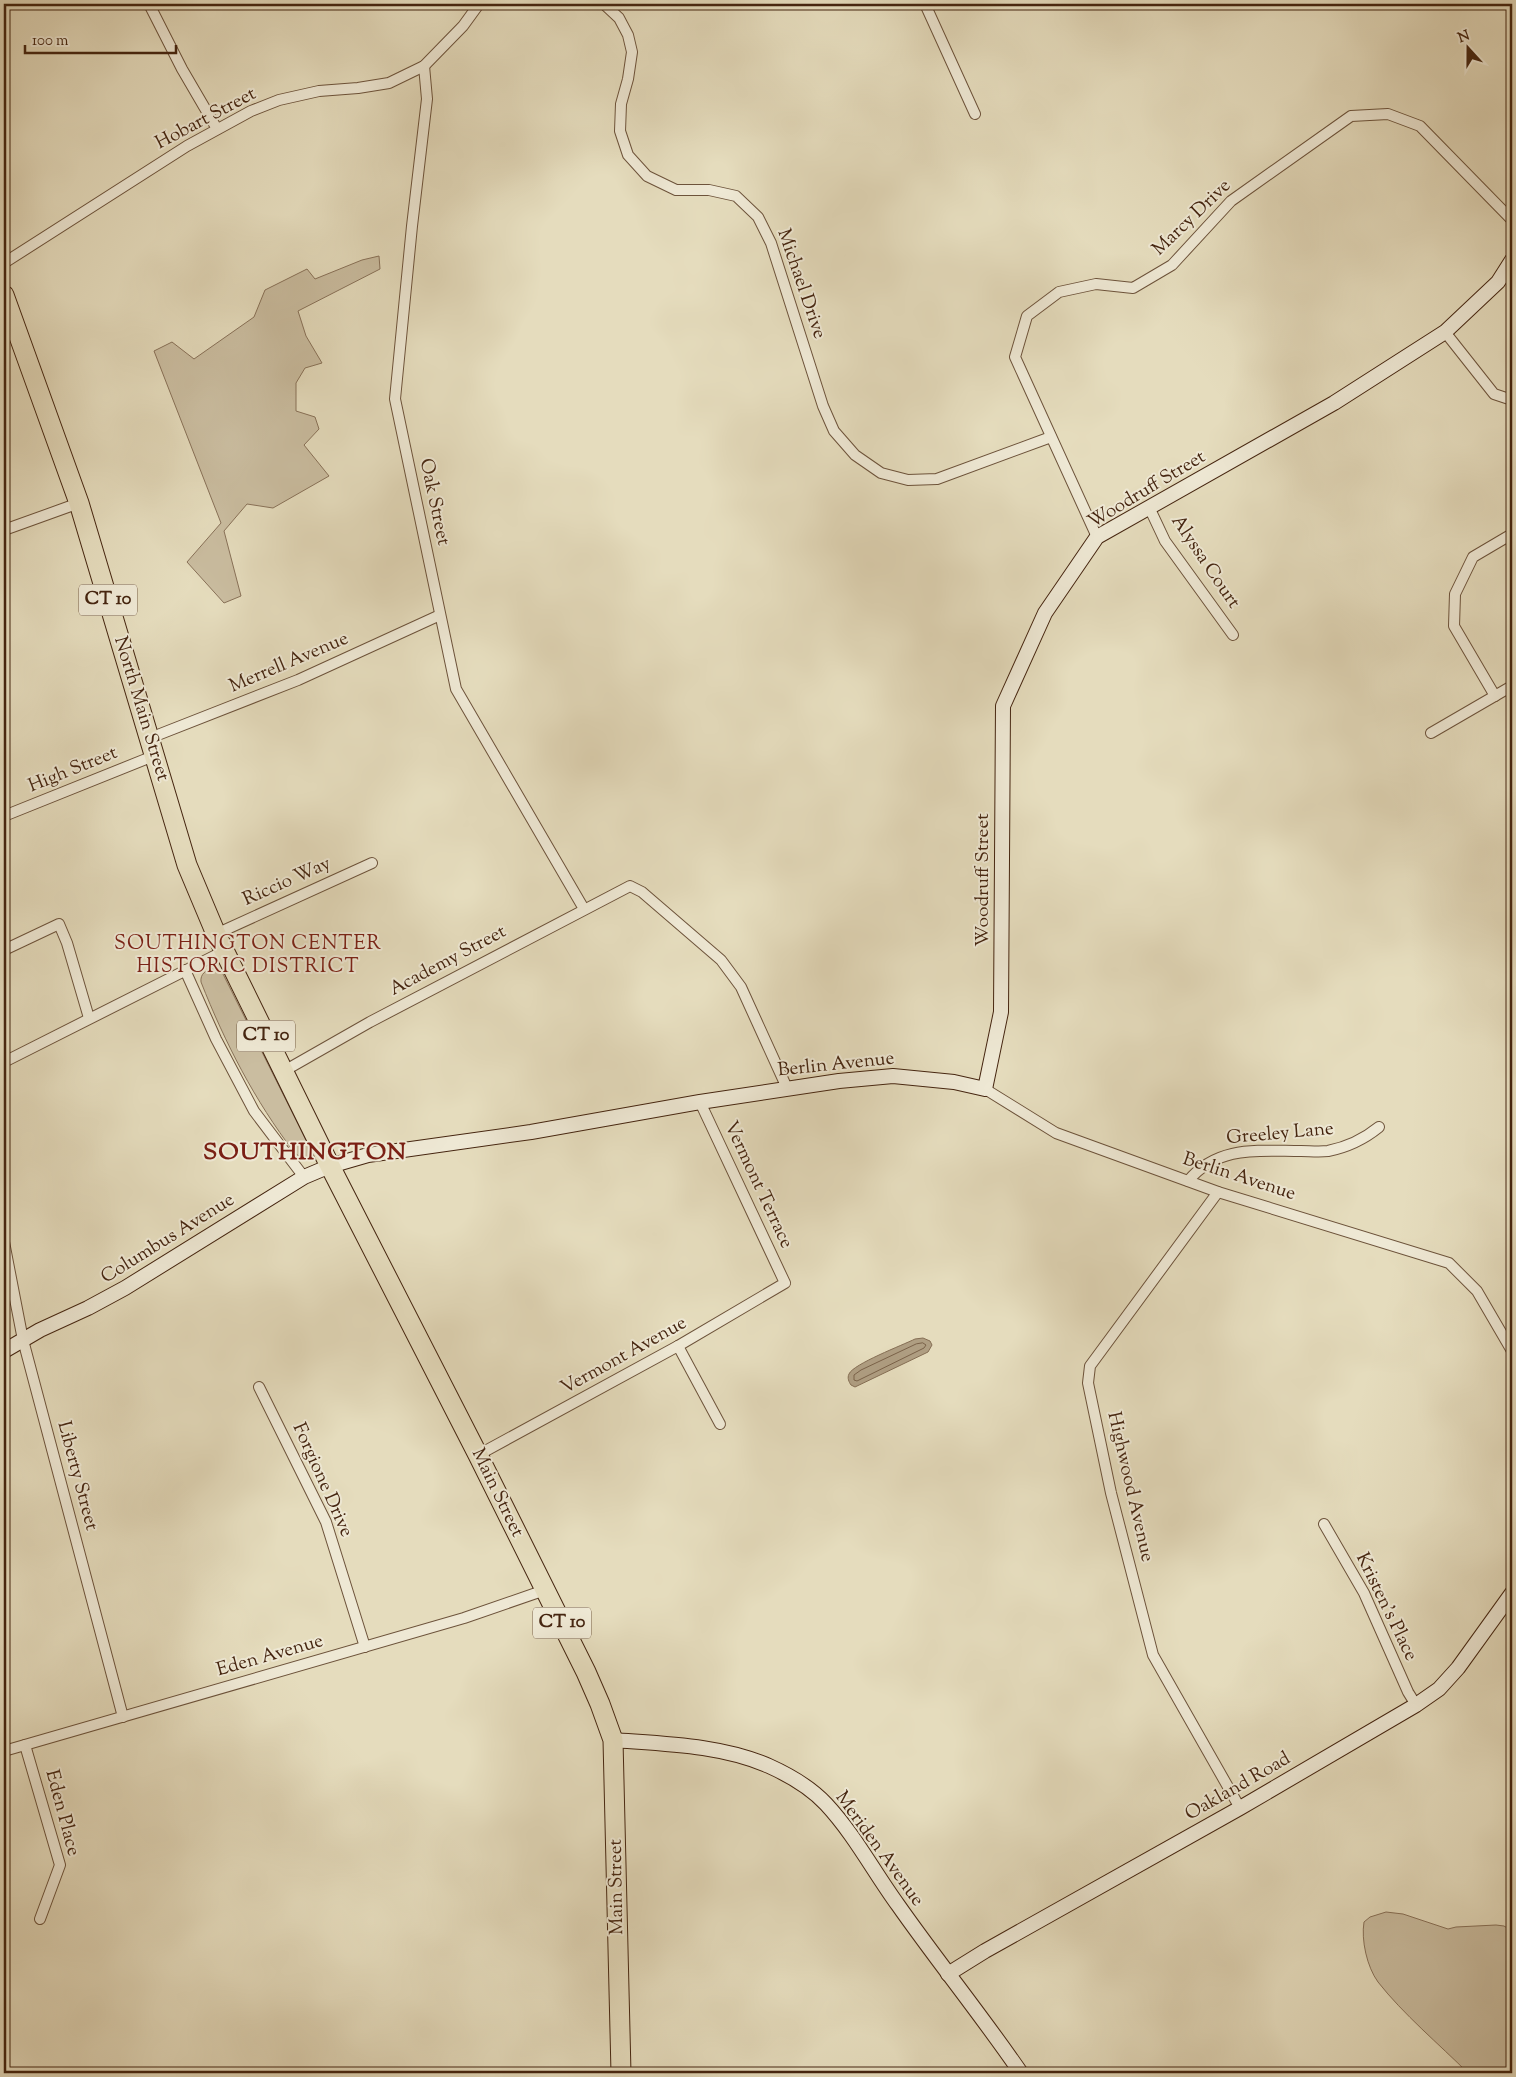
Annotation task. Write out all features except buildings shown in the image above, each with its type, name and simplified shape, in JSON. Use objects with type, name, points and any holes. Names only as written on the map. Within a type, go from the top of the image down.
[{"type":"highway","name":"North Main Street","points":[[4,296],[78,503],[188,865],[224,951]]},
{"type":"highway","name":"Main Street","points":[[224,951],[330,1166],[545,1590],[596,1696],[613,1740],[621,2073]]},
{"type":"street","points":[[149,4],[217,129]]},
{"type":"street","name":"Hobart Street","points":[[4,263],[217,129],[251,111],[279,100],[319,91],[389,83],[424,66],[463,26],[479,4]]},
{"type":"street","name":"Michael Drive","points":[[604,4],[619,18],[628,35],[632,52],[628,79],[621,104],[620,131],[628,154],[647,176],[676,190],[709,190],[736,196],[758,217],[771,243],[823,406],[834,431],[855,455],[881,472],[890,475],[908,480],[937,479],[1051,437]]},
{"type":"street","points":[[926,4],[975,114]]},
{"type":"street","name":"Oak Street","points":[[424,66],[427,98],[412,226],[396,400],[456,689],[584,910]]},
{"type":"street","name":"Marcy Drive","points":[[1097,537],[1014,357],[1027,316],[1059,292],[1096,284],[1133,288],[1172,265],[1232,200],[1351,116],[1388,114],[1420,126],[1512,220]]},
{"type":"street","name":"Woodruff Street","points":[[985,1090],[1001,1012],[1003,706],[1045,613],[1097,537],[1334,403],[1446,332],[1498,282],[1512,260]]},
{"type":"street","points":[[1446,332],[1494,394],[1512,400]]},
{"type":"street","points":[[4,530],[78,503]]},
{"type":"street","name":"Alyssa Court","points":[[1149,507],[1165,542],[1233,635]]},
{"type":"street","points":[[1495,696],[1454,626],[1455,594],[1473,557],[1512,534]]},
{"type":"street","name":"Merrell Avenue","points":[[153,747],[440,615]]},
{"type":"street","points":[[1430,733],[1512,686]]},
{"type":"street","name":"High Street","points":[[4,816],[153,747]]},
{"type":"street","name":"Riccio Way","points":[[216,934],[372,863]]},
{"type":"street","name":"Academy Street","points":[[284,1071],[370,1022],[630,886],[642,892],[721,960],[741,987],[787,1088]]},
{"type":"street","points":[[4,950],[59,924],[90,1018]]},
{"type":"street","points":[[4,1062],[224,951]]},
{"type":"street","points":[[185,970],[216,1039],[254,1112],[304,1177]]},
{"type":"street","name":"Berlin Avenue","points":[[330,1166],[368,1155],[531,1132],[787,1088],[893,1076],[954,1082],[985,1090],[1056,1133],[1218,1192],[1449,1262],[1477,1291],[1512,1350]]},
{"type":"street","name":"Vermont Terrace","points":[[700,1102],[785,1283]]},
{"type":"street","name":"Greeley Lane","points":[[1188,1181],[1197,1170],[1209,1161],[1236,1153],[1326,1151],[1363,1140],[1379,1127]]},
{"type":"street","name":"Columbus Avenue","points":[[4,1351],[40,1330],[88,1308],[125,1288],[304,1177],[330,1166]]},
{"type":"street","name":"Highwood Avenue","points":[[1218,1192],[1090,1366],[1088,1382],[1111,1493],[1153,1655],[1240,1808]]},
{"type":"street","name":"Liberty Street","points":[[4,1242],[23,1340],[123,1717]]},
{"type":"street","name":"Vermont Avenue","points":[[478,1456],[678,1346],[785,1283]]},
{"type":"street","points":[[678,1346],[720,1424]]},
{"type":"street","name":"Forgione Drive","points":[[259,1387],[326,1522],[365,1647]]},
{"type":"street","name":"Kristen's Place","points":[[1324,1524],[1364,1593],[1408,1692],[1416,1705]]},
{"type":"street","name":"Eden Avenue","points":[[4,1751],[365,1647],[481,1612],[545,1590]]},
{"type":"street","name":"Oakland Road","points":[[948,1974],[985,1951],[1240,1808],[1416,1705],[1439,1689],[1458,1668],[1512,1593]]},
{"type":"street","name":"Meriden Avenue","points":[[613,1740],[672,1744],[729,1754],[769,1766],[812,1791],[826,1804],[843,1826],[1021,2073]]},
{"type":"street","name":"Eden Place","points":[[25,1745],[60,1865],[40,1918]]},
{"type":"shaded area","points":[[379,256],[380,269],[298,311],[306,336],[322,363],[305,368],[296,383],[296,411],[315,417],[319,429],[304,445],[329,476],[273,508],[247,504],[224,531],[241,596],[224,603],[187,562],[221,523],[154,351],[172,342],[194,359],[254,317],[265,290],[307,269],[315,279],[362,260]]},
{"type":"shaded area","points":[[213,968],[222,972],[311,1150],[309,1156],[301,1158],[294,1152],[266,1112],[242,1071],[220,1027],[201,982],[201,977],[204,973]]},
{"type":"shaded area","points":[[1386,1912],[1403,1914],[1448,1929],[1496,1925],[1504,1926],[1512,1931],[1512,2073],[1468,2073],[1410,2017],[1378,1982],[1366,1953],[1363,1929],[1364,1922],[1370,1917]]},
{"type":"water","points":[[923,1338],[930,1341],[932,1345],[928,1352],[855,1387],[851,1385],[848,1378],[849,1374],[859,1365],[915,1339]]},
{"type":"district","name":"SOUTHINGTON CENTER HISTORIC DISTRICT","points":[[248,956]]},
{"type":"district","name":"SOUTHINGTON","points":[[305,1153]]}]
